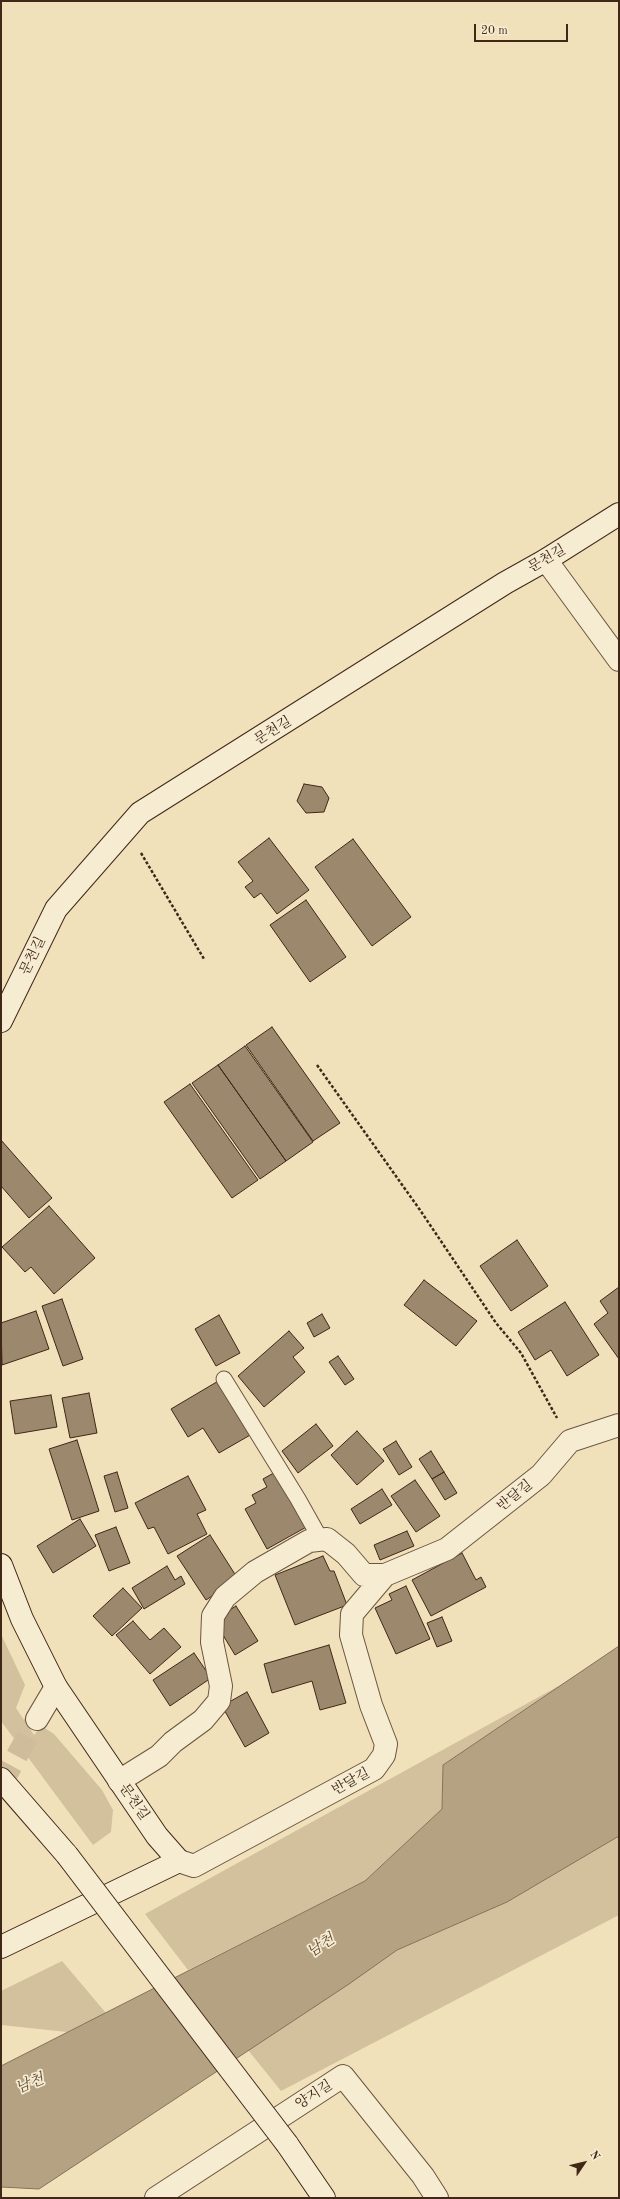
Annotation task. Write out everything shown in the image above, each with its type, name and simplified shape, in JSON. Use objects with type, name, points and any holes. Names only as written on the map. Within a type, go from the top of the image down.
[{"type":"street","name":"문천길","points":[[1,1021],[56,909],[140,813],[505,583],[546,560],[619,514]]},
{"type":"street","points":[[546,560],[619,660]]},
{"type":"street","points":[[570,1441],[619,1425]]},
{"type":"street","name":"반달길","points":[[321,1540],[327,1539],[346,1554],[364,1574],[385,1575],[447,1550],[541,1475],[570,1441]]},
{"type":"street","points":[[120,1781],[159,1756],[173,1742],[203,1720],[219,1701],[221,1686],[212,1642],[213,1616],[225,1597],[255,1572],[279,1557],[309,1541],[321,1540]]},
{"type":"street","name":"문천길","points":[[1,1565],[22,1619],[56,1687],[157,1836],[179,1861]]},
{"type":"street","name":"반달길","points":[[179,1861],[194,1866],[374,1769],[384,1755],[386,1744],[371,1705],[351,1635],[352,1614],[385,1575]]},
{"type":"street","points":[[37,1719],[56,1687]]},
{"type":"street","points":[[1,1779],[67,1855],[287,2144],[324,2198]]},
{"type":"street","points":[[1,1947],[179,1861]]},
{"type":"street","name":"양지길","points":[[156,2198],[343,2076],[423,2176],[437,2198]]},
{"type":"lane","points":[[224,1379],[298,1499],[321,1540]]},
{"type":"path","points":[[126,828],[204,959]]},
{"type":"path","points":[[317,1065],[420,1210],[496,1323],[521,1353],[570,1441]]},
{"type":"shaded area","points":[[1,1634],[25,1685],[16,1708],[34,1735],[42,1726],[54,1734],[102,1790],[113,1810],[111,1832],[93,1845],[1,1721]]},
{"type":"shaded area","points":[[564,1683],[443,1765],[442,1809],[365,1881],[188,1970],[145,1914]]},
{"type":"shaded area","points":[[619,1836],[619,1915],[281,2091],[248,2050],[397,1950],[507,1902]]},
{"type":"shaded area","points":[[62,1961],[106,2013],[67,2032],[1,2025],[1,1991]]},
{"type":"water","name":"남천","points":[[619,1646],[619,1836],[507,1902],[397,1950],[349,1984],[39,2189],[1,2187],[1,2066],[365,1881],[442,1809],[443,1765]]},
{"type":"building","points":[[304,784],[322,787],[329,798],[324,812],[306,813],[297,801]]},
{"type":"building","points":[[269,838],[309,890],[277,914],[261,893],[254,898],[245,887],[253,881],[238,862]]},
{"type":"building","points":[[353,839],[411,917],[372,946],[315,867]]},
{"type":"building","points":[[306,900],[346,957],[310,982],[270,925]]},
{"type":"building","points":[[272,1027],[340,1123],[313,1141],[246,1045]]},
{"type":"building","points":[[245,1046],[313,1142],[286,1161],[218,1065]]},
{"type":"building","points":[[218,1065],[286,1161],[260,1179],[192,1083]]},
{"type":"building","points":[[190,1084],[258,1180],[232,1198],[164,1102]]},
{"type":"building","points":[[1,1140],[52,1198],[29,1218],[1,1186]]},
{"type":"building","points":[[49,1206],[95,1258],[54,1294],[31,1267],[25,1272],[2,1247]]},
{"type":"building","points":[[517,1240],[548,1286],[511,1311],[480,1266]]},
{"type":"building","points":[[424,1280],[477,1321],[456,1346],[404,1305]]},
{"type":"building","points":[[619,1287],[619,1359],[594,1324],[608,1313],[600,1301]]},
{"type":"building","points":[[62,1299],[83,1359],[63,1366],[42,1306]]},
{"type":"building","points":[[565,1302],[599,1355],[567,1376],[551,1350],[535,1360],[518,1332]]},
{"type":"building","points":[[36,1311],[49,1349],[2,1365],[1,1323]]},
{"type":"building","points":[[322,1314],[330,1328],[314,1337],[307,1323]]},
{"type":"building","points":[[219,1315],[240,1353],[216,1366],[195,1329]]},
{"type":"building","points":[[289,1331],[304,1348],[293,1357],[305,1372],[264,1407],[238,1376]]},
{"type":"building","points":[[338,1356],[354,1379],[345,1385],[329,1362]]},
{"type":"building","points":[[220,1380],[252,1434],[219,1453],[203,1428],[188,1437],[171,1409]]},
{"type":"building","points":[[89,1393],[97,1433],[70,1438],[62,1398]]},
{"type":"building","points":[[51,1395],[57,1427],[15,1434],[10,1401]]},
{"type":"building","points":[[316,1424],[333,1446],[298,1473],[282,1451]]},
{"type":"building","points":[[357,1431],[384,1461],[357,1485],[331,1455]]},
{"type":"building","points":[[77,1440],[99,1511],[72,1520],[49,1449]]},
{"type":"building","points":[[396,1441],[412,1467],[399,1475],[383,1449]]},
{"type":"building","points":[[431,1451],[444,1472],[432,1479],[419,1459]]},
{"type":"building","points":[[279,1470],[310,1525],[267,1549],[245,1509],[256,1503],[252,1495],[267,1487],[263,1479]]},
{"type":"building","points":[[117,1472],[128,1508],[115,1512],[104,1476]]},
{"type":"building","points":[[444,1472],[457,1493],[445,1500],[432,1479]]},
{"type":"building","points":[[188,1476],[206,1510],[197,1514],[207,1534],[168,1554],[154,1527],[148,1529],[135,1503]]},
{"type":"building","points":[[415,1480],[440,1516],[416,1532],[391,1496]]},
{"type":"building","points":[[382,1489],[392,1505],[360,1524],[351,1509]]},
{"type":"building","points":[[80,1519],[96,1546],[53,1573],[37,1546]]},
{"type":"building","points":[[116,1527],[130,1563],[109,1571],[95,1535]]},
{"type":"building","points":[[407,1531],[414,1546],[380,1560],[374,1545]]},
{"type":"building","points":[[210,1535],[238,1579],[206,1600],[177,1556]]},
{"type":"building","points":[[462,1553],[476,1580],[481,1577],[486,1587],[431,1616],[412,1580]]},
{"type":"building","points":[[323,1556],[330,1571],[334,1571],[347,1605],[295,1625],[275,1575]]},
{"type":"building","points":[[167,1566],[175,1580],[181,1576],[185,1584],[144,1609],[132,1588]]},
{"type":"building","points":[[406,1586],[430,1639],[396,1654],[375,1608],[392,1600],[389,1594]]},
{"type":"building","points":[[123,1588],[142,1608],[112,1636],[93,1616]]},
{"type":"building","points":[[236,1606],[258,1641],[235,1655],[214,1620]]},
{"type":"building","points":[[442,1617],[452,1641],[437,1647],[427,1623]]},
{"type":"building","points":[[133,1621],[150,1640],[164,1628],[181,1647],[150,1674],[116,1635]]},
{"type":"building","points":[[329,1645],[346,1703],[320,1710],[312,1681],[272,1693],[264,1664]]},
{"type":"building","points":[[194,1653],[211,1678],[170,1706],[153,1680]]},
{"type":"building","points":[[247,1692],[269,1733],[245,1747],[222,1706]]},
{"type":"tunnel","points":[[1,1785],[37,1719]]}]
